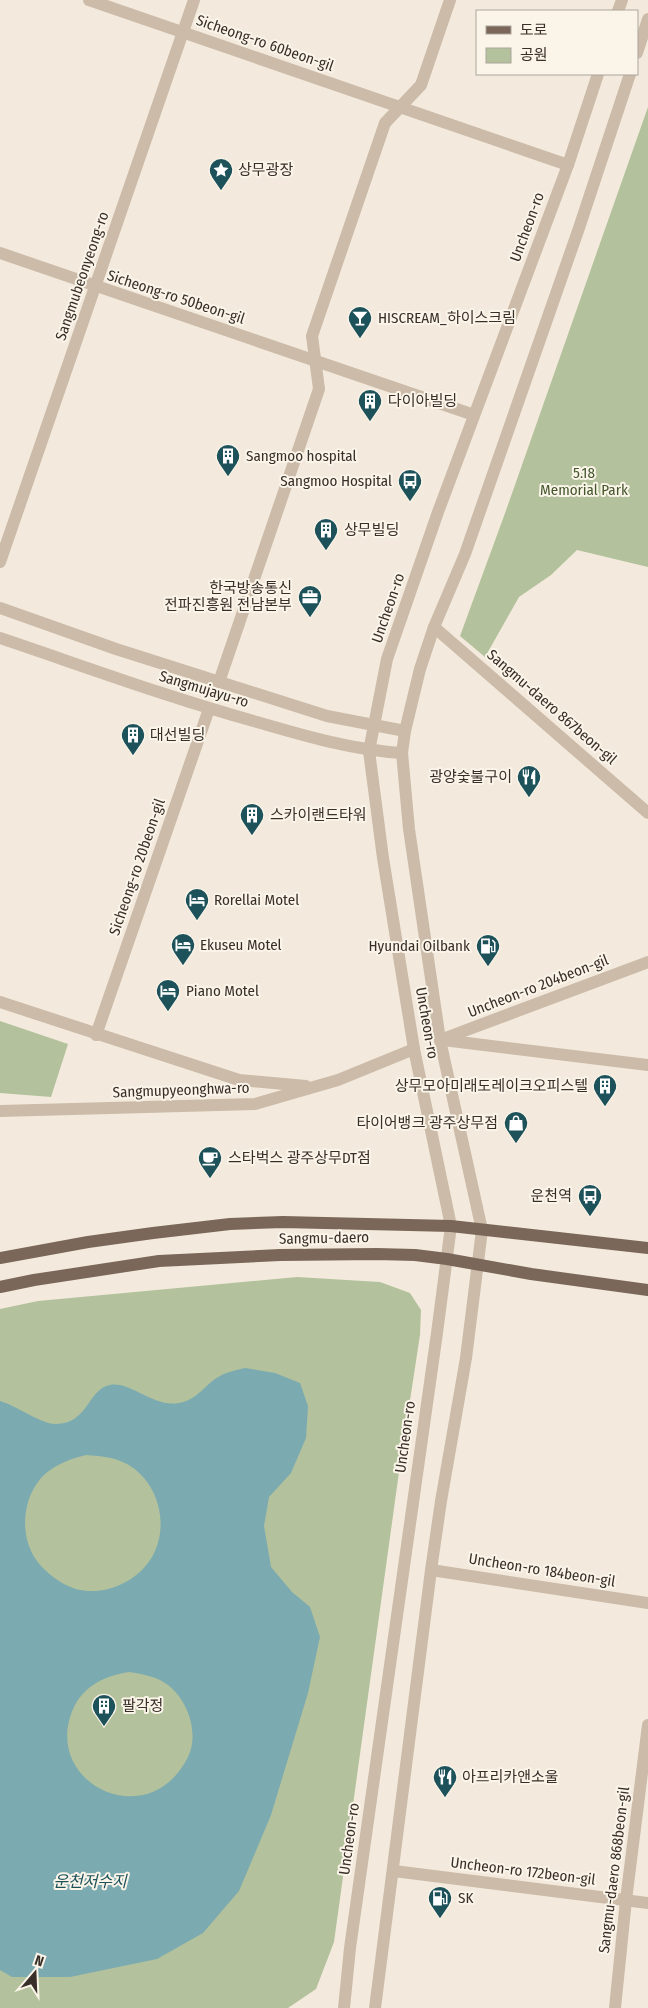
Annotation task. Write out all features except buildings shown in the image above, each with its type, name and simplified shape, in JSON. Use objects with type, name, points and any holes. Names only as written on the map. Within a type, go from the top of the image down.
[{"type":"main road","name":"Sangmu-daero","points":[[0,1258],[88,1242],[230,1224],[354,1223],[450,1226],[648,1248]]},
{"type":"main road","name":"Sangmu-daero","points":[[0,1287],[159,1260],[280,1254],[377,1254],[415,1255],[478,1263],[531,1274],[648,1290]]},
{"type":"street","name":"Sicheong-ro 60beon-gil","points":[[90,0],[568,165]]},
{"type":"street","name":"Sangmubeonyeong-ro","points":[[0,562],[194,0]]},
{"type":"street","points":[[315,360],[312,336],[385,123],[421,85],[450,0]]},
{"type":"street","points":[[638,50],[648,19]]},
{"type":"street","name":"Uncheon-ro","points":[[344,2008],[350,1948],[447,1259],[450,1226],[414,1049],[383,858],[370,751],[388,659],[474,414],[568,165],[598,75]]},
{"type":"street","name":"Uncheon-ro","points":[[373,2007],[394,1871],[431,1570],[466,1358],[482,1230],[440,1040],[409,829],[402,753],[405,731],[420,669],[434,627],[471,537],[576,237],[630,75]]},
{"type":"street","name":"Sicheong-ro 50beon-gil","points":[[0,253],[95,287],[474,414]]},
{"type":"street","name":"Sangmujayu-ro","points":[[219,682],[319,389],[315,360]]},
{"type":"street","name":"Sangmujayu-ro","points":[[0,608],[116,649],[327,716],[405,731]]},
{"type":"street","name":"Sangmu-daero 867beon-gil","points":[[434,627],[648,813]]},
{"type":"street","name":"Sangmujayu-ro","points":[[0,638],[208,709],[319,740],[370,751],[402,753]]},
{"type":"street","name":"Sicheong-ro 20beon-gil","points":[[96,1035],[208,709]]},
{"type":"street","name":"Uncheon-ro 204beon-gil","points":[[440,1040],[648,962]]},
{"type":"street","points":[[0,1002],[96,1035],[239,1080],[313,1087]]},
{"type":"street","points":[[440,1040],[648,1065]]},
{"type":"street","name":"Sangmupyeonghwa-ro","points":[[0,1111],[255,1104],[366,1070],[414,1049]]},
{"type":"street","name":"Uncheon-ro 184beon-gil","points":[[431,1570],[648,1603]]},
{"type":"street","name":"Sangmu-daero 868beon-gil","points":[[615,2008],[626,1900],[648,1732]]},
{"type":"street","name":"Uncheon-ro 172beon-gil","points":[[394,1871],[648,1903]]},
{"type":"green space","name":"5.18 Memorial Park","points":[[648,107],[648,567],[577,550],[551,575],[519,597],[485,657],[460,636]]},
{"type":"green space","points":[[0,1021],[68,1044],[51,1097],[0,1093]]},
{"type":"green space","points":[[297,1277],[380,1282],[410,1293],[421,1310],[420,1335],[399,1472],[334,1942],[316,1989],[288,2008],[0,2008],[0,1309],[38,1301]]},
{"type":"water","name":"운천저수지","points":[[245,1368],[275,1373],[300,1383],[308,1406],[306,1438],[291,1473],[269,1497],[264,1526],[271,1567],[292,1592],[310,1607],[320,1637],[308,1693],[271,1815],[239,1891],[203,1933],[157,1959],[70,1977],[12,1977],[0,1970],[0,1401],[44,1421],[56,1424],[75,1418],[97,1393],[110,1385],[126,1387],[160,1402],[179,1403],[191,1399],[220,1376]],"holes":[[[86,1455],[102,1456],[117,1460],[138,1472],[154,1493],[160,1519],[157,1545],[152,1557],[145,1566],[128,1581],[117,1586],[95,1591],[73,1588],[60,1582],[42,1567],[34,1557],[29,1546],[25,1520],[31,1495],[45,1474],[60,1464]],[[129,1672],[157,1679],[173,1689],[185,1706],[192,1727],[193,1737],[188,1757],[170,1781],[148,1793],[125,1796],[103,1790],[84,1777],[71,1758],[67,1734],[74,1707],[84,1693],[104,1679]]]},
{"type":"place","name":"상무광장","points":[[221,191]]},
{"type":"place","name":"HISCREAM_하이스크림","points":[[360,339]]},
{"type":"place","name":"다이아빌딩","points":[[370,422]]},
{"type":"place","name":"Sangmoo hospital","points":[[228,477]]},
{"type":"place","name":"Sangmoo Hospital","points":[[410,502]]},
{"type":"place","name":"상무빌딩","points":[[326,551]]},
{"type":"place","name":"한국방송통신 전파진흥원 전남본부","points":[[310,618]]},
{"type":"place","name":"대선빌딩","points":[[133,756]]},
{"type":"place","name":"광양숯불구이","points":[[529,798]]},
{"type":"place","name":"스카이랜드타워","points":[[252,836]]},
{"type":"place","name":"Rorellai Motel","points":[[197,921]]},
{"type":"place","name":"Ekuseu Motel","points":[[183,966]]},
{"type":"place","name":"Hyundai Oilbank","points":[[488,967]]},
{"type":"place","name":"Piano Motel","points":[[168,1012]]},
{"type":"place","name":"상무모아미래도레이크오피스텔","points":[[605,1107]]},
{"type":"place","name":"타이어뱅크 광주상무점","points":[[516,1144]]},
{"type":"place","name":"스타벅스 광주상무DT점","points":[[210,1179]]},
{"type":"place","name":"운천역","points":[[590,1217]]},
{"type":"place","name":"팔각정","points":[[104,1727]]},
{"type":"place","name":"아프리카앤소울","points":[[445,1798]]},
{"type":"place","name":"SK","points":[[440,1919]]}]
